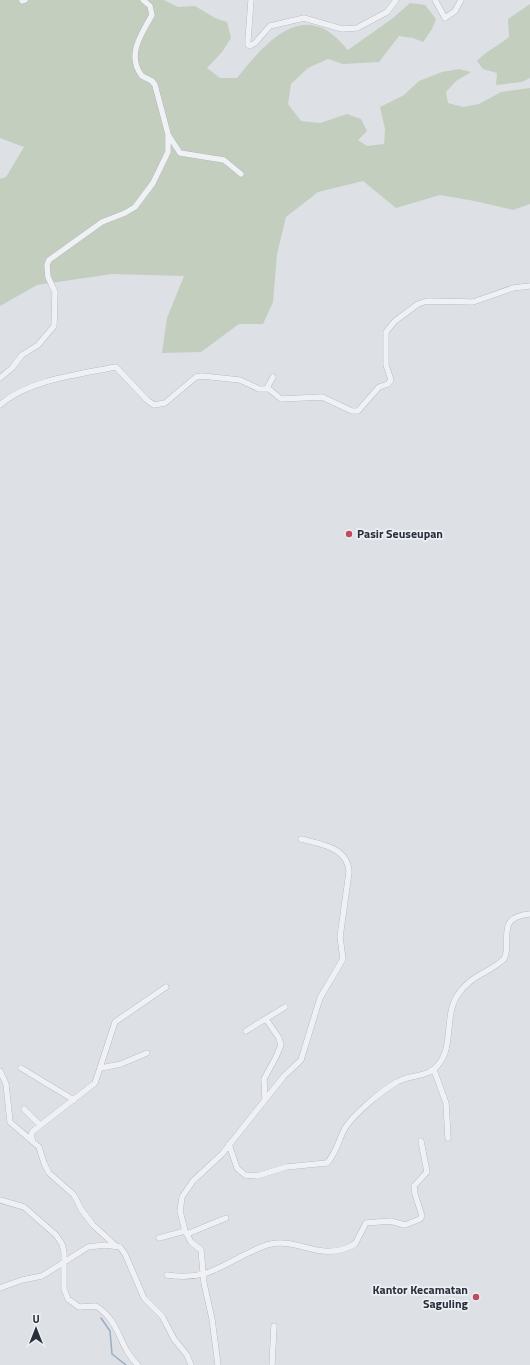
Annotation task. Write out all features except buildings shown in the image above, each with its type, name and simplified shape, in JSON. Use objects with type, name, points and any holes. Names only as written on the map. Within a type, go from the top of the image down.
[{"type":"street","points":[[143,0],[150,6],[152,15],[139,39],[134,62],[142,76],[152,81],[155,85],[168,134],[176,149],[180,153],[224,160],[241,174]]},
{"type":"street","points":[[251,0],[248,40],[248,45],[250,46],[255,43],[270,26],[304,18],[342,29],[357,28],[383,15],[396,0]]},
{"type":"street","points":[[436,0],[442,13],[447,18],[455,11],[461,0]]},
{"type":"street","points":[[0,378],[12,368],[20,356],[38,345],[54,326],[55,292],[48,277],[47,265],[49,260],[77,242],[102,222],[125,213],[137,205],[153,182],[168,154],[168,134]]},
{"type":"street","points":[[0,405],[10,396],[37,386],[70,376],[115,367],[119,368],[147,400],[154,405],[165,403],[198,376],[240,380],[259,389],[267,388],[281,399],[322,397],[352,411],[358,412],[379,387],[388,384],[391,380],[386,365],[385,337],[388,328],[418,304],[427,301],[473,302],[513,288],[530,286]]},
{"type":"street","points":[[267,388],[273,377]]},
{"type":"street","points":[[218,1365],[212,1319],[203,1275],[201,1250],[191,1242],[186,1233],[180,1211],[182,1197],[188,1187],[215,1161],[265,1099],[288,1072],[301,1060],[320,998],[338,970],[344,957],[340,937],[349,872],[347,862],[342,855],[333,848],[301,839]]},
{"type":"street","points":[[229,1144],[238,1170],[249,1176],[257,1176],[290,1166],[325,1164],[332,1155],[348,1125],[374,1099],[400,1080],[434,1070],[440,1064],[444,1054],[449,1015],[457,995],[467,983],[504,960],[508,926],[517,916],[530,914]]},
{"type":"street","points":[[34,1142],[32,1132],[92,1086],[101,1068],[109,1035],[115,1022],[166,987]]},
{"type":"street","points":[[246,1031],[285,1007]]},
{"type":"street","points":[[265,1099],[264,1077],[276,1058],[281,1045],[279,1038],[266,1019]]},
{"type":"street","points":[[101,1068],[121,1064],[147,1053]]},
{"type":"street","points":[[21,1068],[74,1100]]},
{"type":"street","points":[[434,1070],[446,1103],[448,1138]]},
{"type":"street","points":[[0,1071],[6,1084],[10,1121],[40,1148],[44,1163],[49,1173],[74,1195],[81,1209],[93,1225],[124,1252],[144,1298],[162,1316],[174,1339],[187,1355],[191,1365]]},
{"type":"street","points":[[24,1109],[40,1125]]},
{"type":"street","points":[[166,1275],[184,1277],[203,1275],[269,1244],[287,1244],[319,1251],[338,1250],[355,1244],[366,1223],[390,1221],[405,1225],[421,1219],[422,1216],[414,1191],[416,1183],[427,1172],[421,1141]]},
{"type":"street","points":[[0,1200],[24,1207],[52,1232],[62,1244],[65,1261],[64,1289],[68,1299],[79,1307],[96,1306],[109,1317],[114,1323],[126,1351],[138,1365]]},
{"type":"street","points":[[159,1238],[186,1233],[226,1218]]},
{"type":"street","points":[[0,1288],[22,1280],[42,1276],[92,1246],[105,1244],[116,1246]]},
{"type":"street","points":[[272,1365],[274,1326]]},
{"type":"green space","points":[[0,0],[164,0],[178,7],[195,6],[215,18],[227,22],[231,38],[222,52],[207,68],[220,78],[237,78],[261,50],[282,33],[293,27],[304,25],[321,27],[334,35],[348,50],[393,18],[410,3],[425,5],[436,19],[432,29],[423,42],[413,38],[399,36],[379,62],[343,64],[328,59],[308,68],[291,84],[288,104],[301,121],[320,123],[347,114],[361,119],[367,131],[358,140],[367,146],[384,144],[385,129],[380,107],[404,95],[419,81],[442,72],[459,69],[471,72],[456,81],[446,92],[448,103],[463,107],[479,104],[501,92],[530,88],[530,204],[513,210],[440,195],[396,208],[363,181],[318,192],[286,217],[277,254],[273,302],[263,324],[239,324],[201,352],[162,353],[167,318],[184,276],[112,274],[37,285],[0,306],[0,179],[6,177],[24,147],[0,138]]},
{"type":"green space","points":[[530,4],[530,78],[522,82],[496,85],[497,73],[483,69],[477,61],[484,54],[509,37],[508,19]]},
{"type":"waterway","points":[[101,1318],[110,1331],[112,1354],[126,1365]]},
{"type":"place","name":"Pasir Seuseupan","points":[[349,534]]},
{"type":"place","name":"Kantor Kecamatan Saguling","points":[[476,1297]]}]
